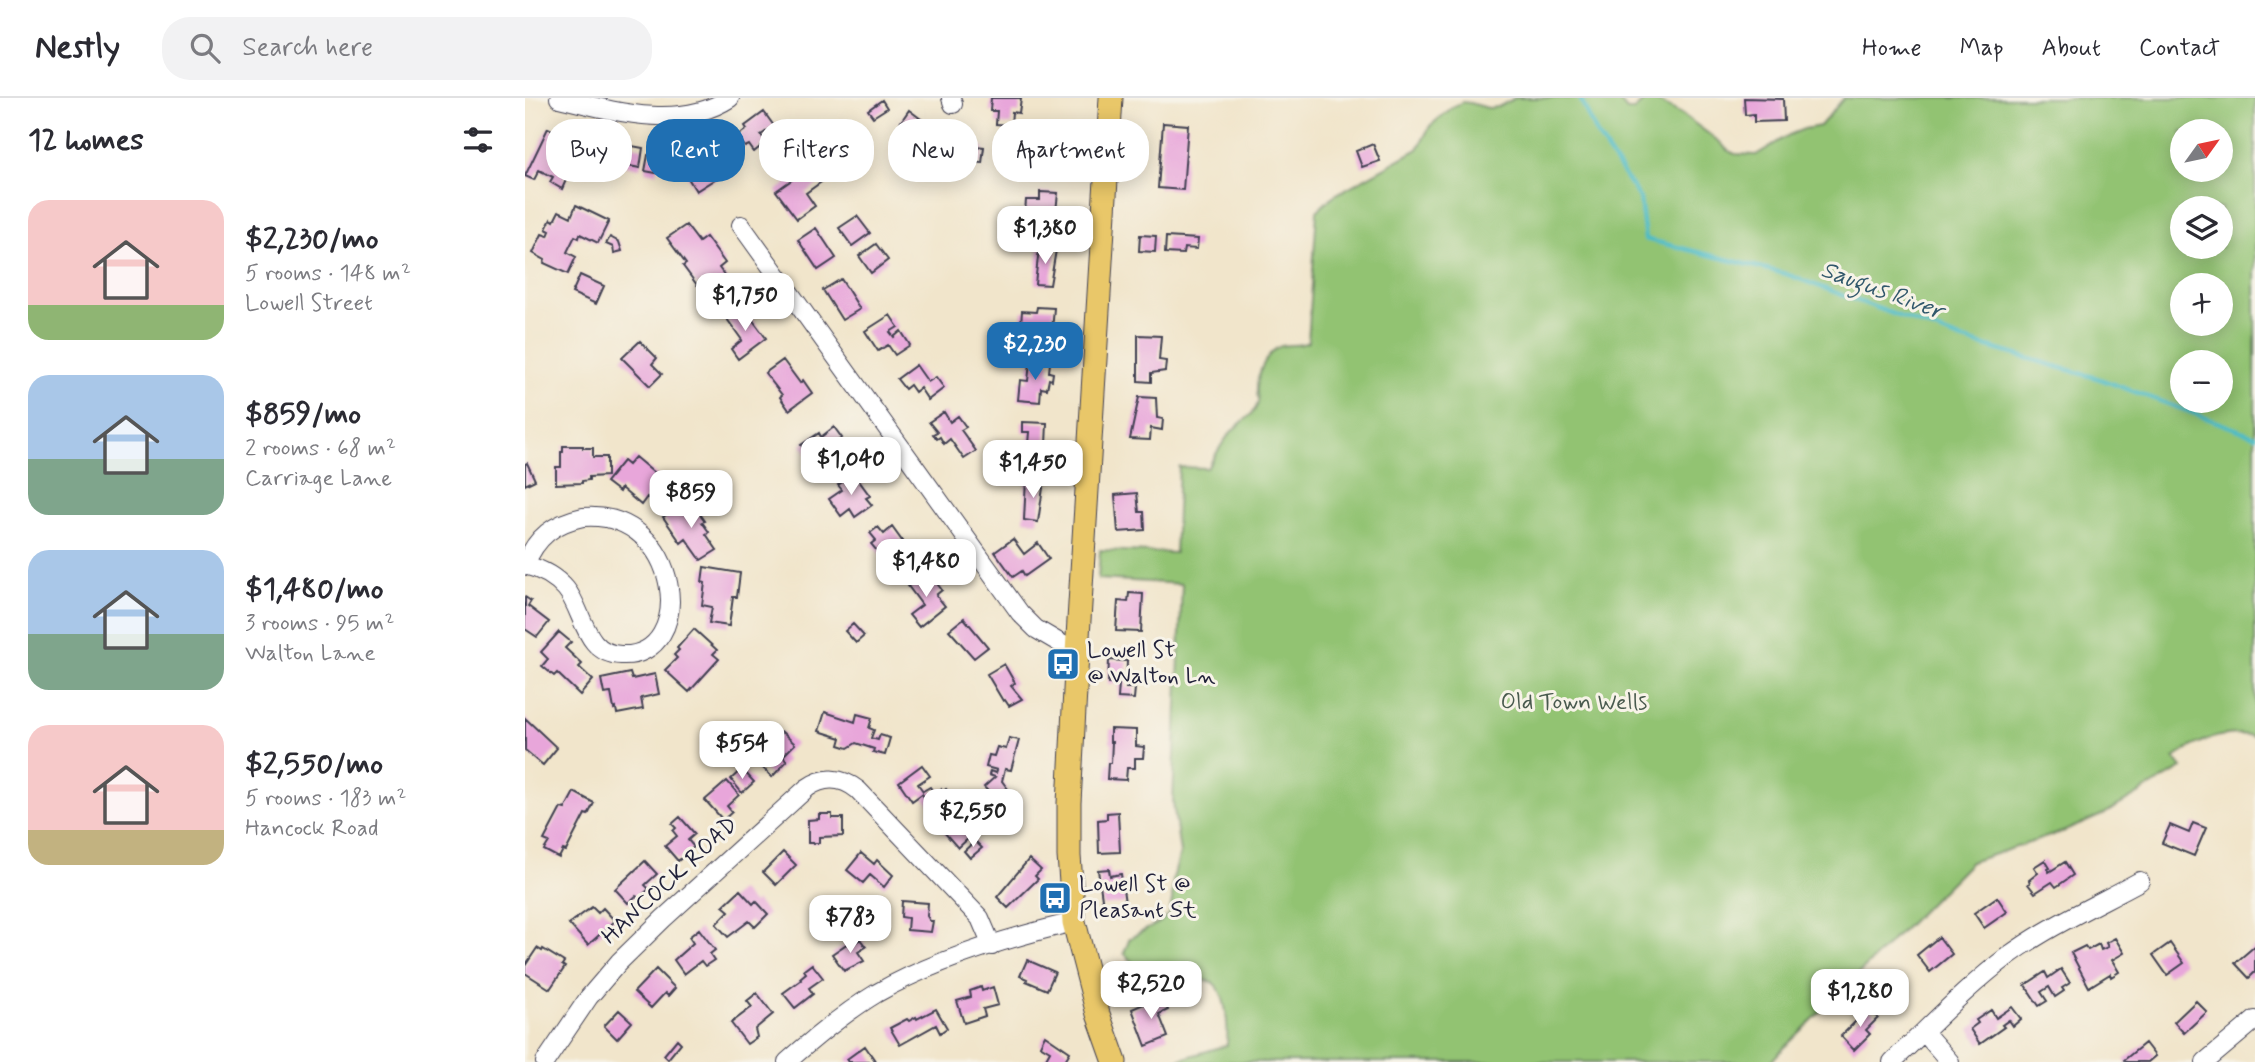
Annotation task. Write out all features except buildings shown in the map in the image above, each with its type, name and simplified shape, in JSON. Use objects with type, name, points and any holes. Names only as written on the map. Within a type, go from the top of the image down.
[{"type":"main road","points":[[1111,98],[1069,803],[1070,887],[1074,922],[1098,1014],[1115,1062]]},
{"type":"street","points":[[559,98],[597,107],[664,116],[687,115],[730,98]]},
{"type":"street","points":[[741,225],[1020,613],[1036,629],[1077,653]]},
{"type":"street","points":[[591,516],[608,518],[630,527],[656,551],[667,574],[670,604],[663,631],[640,652],[610,654],[591,638],[573,599],[562,585],[543,571],[525,565],[541,537],[560,523],[591,516]]},
{"type":"street","name":"HANCOCK ROAD","points":[[545,1062],[589,997],[619,962],[787,806],[811,785],[822,780],[844,781],[858,790],[980,918],[992,946]]},
{"type":"street","points":[[1892,1062],[2009,956],[2055,927],[2140,881]]},
{"type":"street","points":[[787,1062],[837,1020],[909,976],[1039,930],[1074,922]]},
{"type":"street","points":[[2205,1062],[2255,1020]]},
{"type":"street","points":[[1924,1032],[1950,1062]]},
{"type":"green space","name":"Old Town Wells","points":[[1515,98],[1617,98],[1627,110],[1634,110],[1647,98],[1651,98],[1682,114],[1727,150],[1735,154],[1756,155],[1789,135],[1820,126],[1844,98],[2255,98],[2255,736],[2233,734],[2202,742],[2174,758],[2182,768],[2104,814],[2065,831],[1971,862],[1770,1062],[1171,1062],[1227,1045],[1225,1007],[1213,983],[1204,980],[1175,987],[1155,987],[1124,953],[1130,938],[1169,915],[1173,879],[1180,853],[1173,802],[1182,584],[1098,579],[1100,550],[1175,553],[1179,467],[1207,468],[1227,436],[1252,414],[1256,407],[1258,380],[1268,356],[1280,346],[1308,342],[1317,211],[1333,196],[1418,149],[1430,126],[1454,106],[1463,102],[1488,108],[1498,107]]},
{"type":"waterway","name":"Saugus River","points":[[1580,98],[1597,135],[1640,199],[1645,239],[1786,274],[1960,339],[2097,378],[2255,436]]},
{"type":"place","name":"Lowell St @ Walton Ln","points":[[1063,664]]},
{"type":"place","name":"Lowell St @ Pleasant St","points":[[1055,898]]}]
